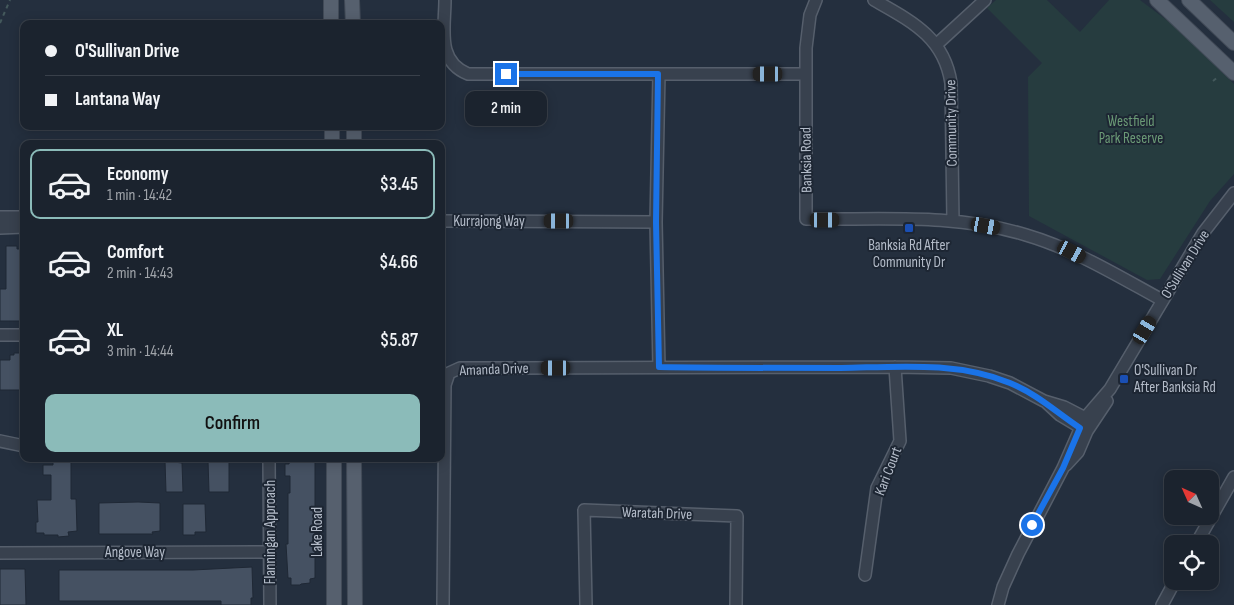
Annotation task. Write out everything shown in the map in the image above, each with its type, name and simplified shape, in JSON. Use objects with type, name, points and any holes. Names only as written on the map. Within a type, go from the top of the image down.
[{"type":"main road","points":[[330,0],[331,20]]},
{"type":"main road","points":[[352,0],[353,20]]},
{"type":"main road","points":[[1157,0],[1227,73]]},
{"type":"main road","points":[[1188,0],[1234,43]]},
{"type":"main road","name":"Lake Road","points":[[334,462],[334,605]]},
{"type":"main road","points":[[354,462],[354,605]]},
{"type":"street","points":[[445,0],[445,48],[447,58],[453,66],[468,74],[805,74]]},
{"type":"street","name":"Banksia Road","points":[[816,0],[807,31],[805,74],[806,219],[953,221],[1024,234],[1057,245],[1162,300]]},
{"type":"street","name":"Community Drive","points":[[874,0],[912,22],[930,37],[946,61],[952,83],[953,221]]},
{"type":"street","points":[[936,45],[985,0]]},
{"type":"street","points":[[658,74],[656,222],[659,367]]},
{"type":"street","name":"O'Sullivan Drive","points":[[998,605],[1003,587],[1018,554],[1063,468],[1078,452],[1086,425],[1106,404],[1110,389],[1162,300],[1203,233],[1234,194]]},
{"type":"street","points":[[0,217],[20,216]]},
{"type":"street","name":"Kurrajong Way","points":[[445,221],[656,222]]},
{"type":"street","points":[[0,228],[20,228]]},
{"type":"street","points":[[0,335],[20,335]]},
{"type":"street","name":"Kari Court","points":[[865,575],[877,488],[900,441],[895,367]]},
{"type":"street","name":"Amanda Drive","points":[[445,386],[446,370],[460,368],[951,368],[965,370],[1010,383],[1044,400],[1060,415],[1086,425]]},
{"type":"street","points":[[0,441],[20,445]]},
{"type":"street","name":"Flanningan Approach","points":[[270,462],[270,605]]},
{"type":"street","name":"Amanda Drive","points":[[442,605],[443,462]]},
{"type":"street","points":[[1201,535],[1234,477]]},
{"type":"street","name":"Waratah Drive","points":[[586,605],[584,510],[737,516],[736,605]]},
{"type":"street","name":"Angove Way","points":[[0,553],[269,552]]},
{"type":"street","points":[[1164,604],[1171,590]]},
{"type":"path","points":[[0,23],[10,0]]},
{"type":"path","points":[[1213,81],[1227,73]]},
{"type":"green space","name":"Westfield Park Reserve","points":[[996,0],[1047,0],[1080,32],[1109,0],[1140,0],[1176,27],[1234,84],[1234,174],[1210,201],[1160,279],[1147,280],[1029,216],[1028,77],[1042,63],[987,8]]},
{"type":"green space","points":[[1210,0],[1234,0],[1234,22]]},
{"type":"building","points":[[6,246],[17,246],[17,249],[20,249],[20,321],[0,321],[0,289],[6,289]]},
{"type":"building","points":[[14,353],[20,353],[20,390],[0,390],[0,360],[10,360],[10,355],[14,355]]},
{"type":"building","points":[[53,462],[71,462],[71,499],[76,499],[77,531],[68,532],[69,536],[58,537],[58,535],[36,533],[36,522],[38,522],[37,500],[51,500],[51,475],[43,475],[43,465],[53,465]]},
{"type":"building","points":[[165,462],[182,463],[183,492],[166,492]]},
{"type":"building","points":[[208,462],[229,462],[229,492],[209,492]]},
{"type":"building","points":[[289,462],[315,462],[315,578],[310,579],[310,583],[300,585],[291,585],[291,578],[288,578],[286,544],[288,544],[290,476],[285,476],[285,464],[289,464]]},
{"type":"building","points":[[99,503],[160,503],[160,531],[152,532],[153,534],[99,534]]},
{"type":"building","points":[[183,504],[205,504],[206,532],[195,532],[195,535],[183,535]]},
{"type":"building","points":[[252,567],[253,598],[251,598],[251,605],[221,605],[221,601],[59,601],[59,570],[193,570]]},
{"type":"building","points":[[0,569],[25,569],[26,605],[0,605]]},
{"type":"place","name":"Banksia Rd After Community Dr","points":[[909,228]]},
{"type":"place","name":"O'Sullivan Dr After Banksia Rd","points":[[1124,379]]},
{"type":"route","points":[[506,74],[658,74],[656,222],[659,367],[951,368],[989,376],[1010,383],[1044,400],[1060,415],[1080,428],[1063,468],[1032,525]]}]
